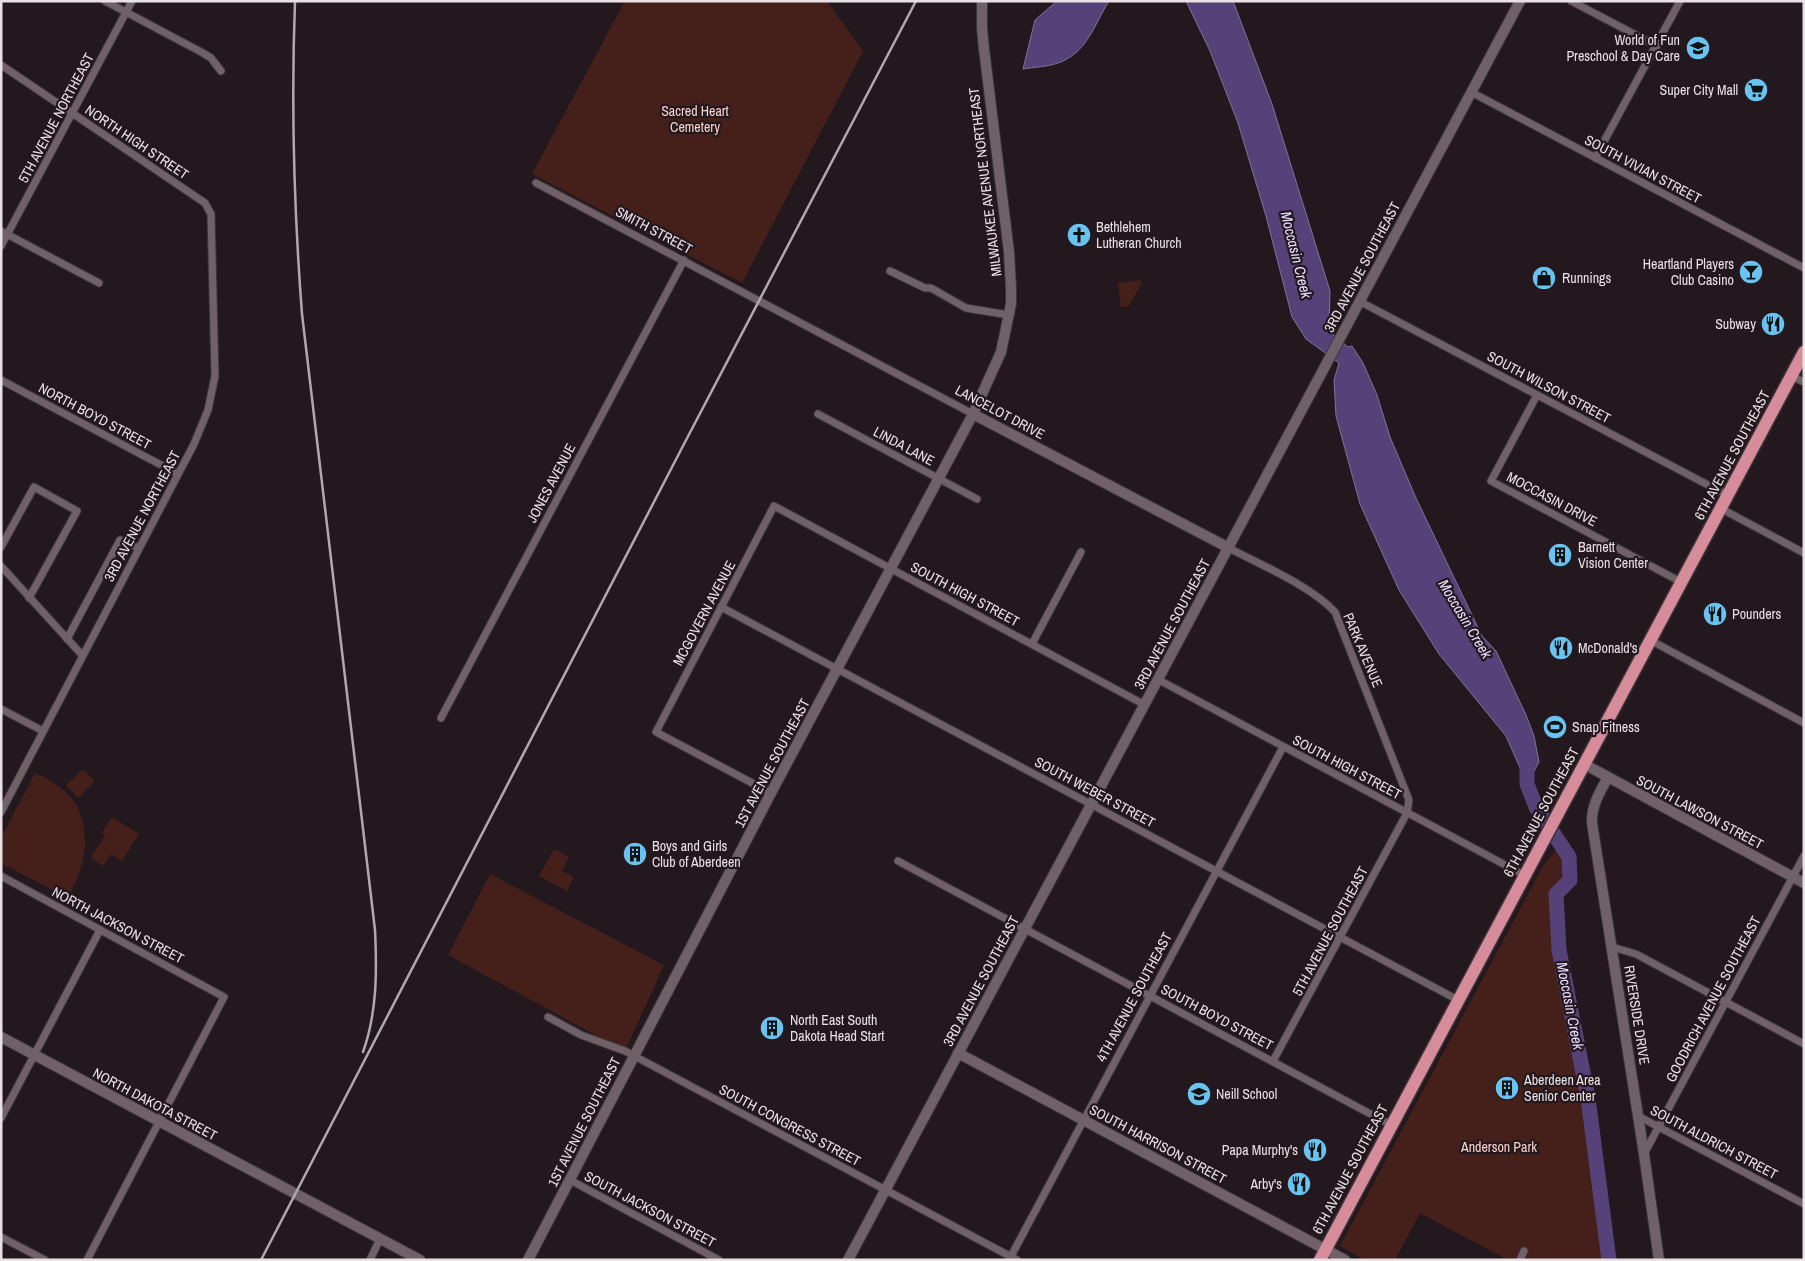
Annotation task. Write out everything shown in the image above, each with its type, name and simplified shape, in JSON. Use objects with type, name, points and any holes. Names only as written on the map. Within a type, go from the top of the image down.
[{"type":"highway","name":"6TH AVENUE SOUTHEAST","points":[[1322,1254],[1804,352]]},
{"type":"street","points":[[105,1],[203,53],[217,64],[221,71]]},
{"type":"street","name":"5TH AVENUE NORTHEAST","points":[[1,246],[5,233],[73,113],[132,1]]},
{"type":"street","name":"MILWAUKEE AVENUE NORTHEAST","points":[[973,414],[1001,352],[1009,315],[1011,288],[1009,252],[984,49],[982,1]]},
{"type":"street","name":"3RD AVENUE SOUTHEAST","points":[[848,1260],[1520,1]]},
{"type":"street","points":[[1571,1],[1656,46]]},
{"type":"street","points":[[1595,158],[1680,1]]},
{"type":"street","name":"NORTH HIGH STREET","points":[[1,65],[205,203],[209,208]]},
{"type":"street","name":"SOUTH VIVIAN STREET","points":[[1471,92],[1804,268]]},
{"type":"street","name":"SMITH STREET","points":[[536,182],[759,300]]},
{"type":"street","name":"3RD AVENUE NORTHEAST","points":[[1,812],[178,474],[208,410],[215,376],[211,214],[209,208]]},
{"type":"street","points":[[5,233],[99,283]]},
{"type":"street","name":"JONES AVENUE","points":[[440,718],[684,260]]},
{"type":"street","points":[[890,271],[925,288],[931,288],[966,308],[1009,315]]},
{"type":"street","name":"LANCELOT DRIVE","points":[[759,300],[1229,548]]},
{"type":"street","name":"SOUTH WILSON STREET","points":[[1359,301],[1727,495]]},
{"type":"street","points":[[1791,376],[1804,382]]},
{"type":"street","name":"NORTH BOYD STREET","points":[[1,380],[178,474]]},
{"type":"street","name":"MOCCASIN DRIVE","points":[[1537,395],[1491,480],[1681,582]]},
{"type":"street","name":"LINDA LANE","points":[[818,414],[977,499]]},
{"type":"street","name":"1ST AVENUE SOUTHEAST","points":[[528,1260],[771,793],[973,414]]},
{"type":"street","points":[[1,547],[34,487],[77,511],[29,598]]},
{"type":"street","name":"SOUTH HIGH STREET","points":[[774,506],[1145,705]]},
{"type":"street","name":"MCGOVERN AVENUE","points":[[771,793],[656,732],[774,506]]},
{"type":"street","points":[[1720,508],[1804,553]]},
{"type":"street","points":[[67,639],[120,540],[139,548]]},
{"type":"street","name":"PARK AVENUE","points":[[1229,548],[1310,592],[1326,602],[1335,612],[1407,790],[1410,800],[1407,813]]},
{"type":"street","points":[[1032,644],[1081,552]]},
{"type":"street","points":[[1,566],[82,655]]},
{"type":"street","name":"SOUTH WEBER STREET","points":[[721,607],[1458,1000]]},
{"type":"street","points":[[1650,640],[1804,723]]},
{"type":"street","name":"SOUTH HIGH STREET","points":[[1158,680],[1524,875]]},
{"type":"street","points":[[1,709],[43,731]]},
{"type":"street","name":"4TH AVENUE SOUTHEAST","points":[[1012,1259],[1149,995],[1283,747]]},
{"type":"street","name":"SOUTH LAWSON STREET","points":[[1584,764],[1804,883]]},
{"type":"street","name":"RIVERSIDE DRIVE","points":[[1608,777],[1596,800],[1592,814],[1659,1260]]},
{"type":"street","name":"5TH AVENUE SOUTHEAST","points":[[1274,1061],[1407,813]]},
{"type":"street","name":"GOODRICH AVENUE SOUTHEAST","points":[[1644,1154],[1804,856]]},
{"type":"street","name":"SOUTH BOYD STREET","points":[[898,861],[1391,1125]]},
{"type":"street","name":"NORTH JACKSON STREET","points":[[1,876],[224,997],[159,1121]]},
{"type":"street","points":[[1,1118],[100,930]]},
{"type":"street","points":[[1612,947],[1636,954],[1804,1044]]},
{"type":"street","name":"SOUTH CONGRESS STREET","points":[[548,1017],[581,1035],[634,1056],[885,1189],[1012,1259]]},
{"type":"street","name":"NORTH DAKOTA STREET","points":[[1,1037],[420,1260]]},
{"type":"street","name":"SOUTH HARRISON STREET","points":[[958,1053],[1083,1120],[1322,1254],[1346,1260]]},
{"type":"street","name":"SOUTH ALDRICH STREET","points":[[1638,1116],[1804,1204]]},
{"type":"street","points":[[87,1260],[159,1121]]},
{"type":"street","name":"SOUTH JACKSON STREET","points":[[570,1180],[719,1260]]},
{"type":"street","points":[[1,1236],[45,1260]]},
{"type":"street","points":[[370,1260],[380,1239]]},
{"type":"street","points":[[1520,1260],[1524,1251]]},
{"type":"green space","name":"Sacred Heart Cemetery","points":[[625,1],[827,1],[863,51],[742,283],[532,174]]},
{"type":"green space","points":[[1141,280],[1142,283],[1128,307],[1121,307],[1118,283]]},
{"type":"green space","points":[[83,769],[95,781],[78,798],[66,785]]},
{"type":"green space","points":[[35,773],[67,793],[77,806],[82,818],[85,838],[84,856],[68,898],[1,863],[1,838]]},
{"type":"green space","points":[[112,817],[139,834],[122,861],[111,854],[103,866],[91,858],[105,835],[102,833]]},
{"type":"green space","name":"Anderson Park","points":[[1560,846],[1569,857],[1570,880],[1556,894],[1559,950],[1588,1098],[1609,1260],[1508,1260],[1420,1213],[1395,1260],[1365,1260],[1340,1246],[1544,864]]},
{"type":"green space","points":[[554,849],[569,857],[562,871],[574,877],[567,891],[539,876]]},
{"type":"green space","points":[[490,874],[664,965],[625,1051],[448,955]]},
{"type":"water","points":[[1057,1],[1109,1],[1089,37],[1076,52],[1058,63],[1023,69],[1035,20]]},
{"type":"water","points":[[1186,1],[1233,1],[1272,104],[1330,291],[1329,328],[1331,333],[1348,347],[1352,346],[1363,363],[1377,395],[1390,437],[1416,498],[1482,636],[1496,651],[1526,715],[1534,736],[1539,762],[1527,784],[1506,736],[1439,654],[1399,590],[1360,504],[1336,416],[1334,380],[1339,363],[1306,339],[1292,317],[1266,216],[1238,123],[1210,51]]},
{"type":"waterway","name":"Moccasin Creek","points":[[1527,763],[1527,784],[1536,807],[1569,857],[1570,880],[1556,894],[1559,950],[1588,1098],[1609,1260]]},
{"type":"railway","points":[[295,1],[294,158],[302,314],[375,930],[375,992],[371,1022],[363,1052]]},
{"type":"railway","points":[[261,1260],[916,1]]},
{"type":"place","name":"World of Fun Preschool & Day Care","points":[[1698,48]]},
{"type":"place","name":"Super City Mall","points":[[1756,90]]},
{"type":"place","name":"Bethlehem Lutheran Church","points":[[1079,235]]},
{"type":"place","name":"Heartland Players Club Casino","points":[[1751,272]]},
{"type":"place","name":"Runnings","points":[[1544,278]]},
{"type":"place","name":"Subway","points":[[1773,324]]},
{"type":"place","name":"Barnett Vision Center","points":[[1560,555]]},
{"type":"place","name":"Pounders","points":[[1715,614]]},
{"type":"place","name":"McDonald's","points":[[1561,648]]},
{"type":"place","name":"Snap Fitness","points":[[1555,727]]},
{"type":"place","name":"Boys and Girls Club of Aberdeen","points":[[635,854]]},
{"type":"place","name":"North East South Dakota Head Start","points":[[772,1028]]},
{"type":"place","name":"Aberdeen Area Senior Center","points":[[1507,1088]]},
{"type":"place","name":"Neill School","points":[[1199,1094]]},
{"type":"place","name":"Papa Murphy's","points":[[1315,1150]]},
{"type":"place","name":"Arby's","points":[[1299,1184]]}]
